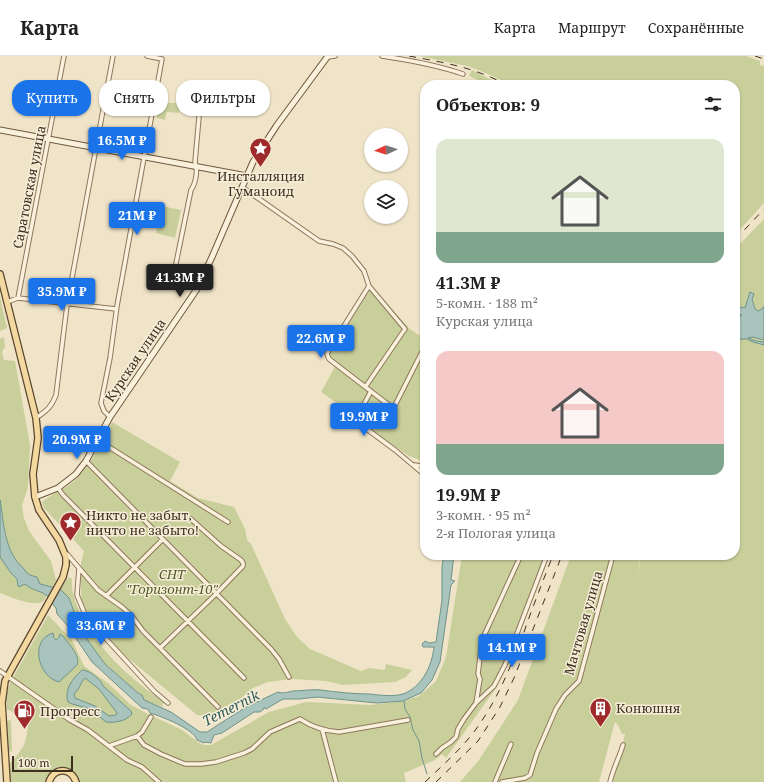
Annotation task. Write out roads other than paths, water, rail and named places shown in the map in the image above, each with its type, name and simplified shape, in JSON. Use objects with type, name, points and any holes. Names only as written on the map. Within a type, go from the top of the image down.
[{"type":"main road","name":"Курская улица","points":[[35,497],[58,488],[76,474],[86,461],[110,417],[197,288],[212,258],[253,162],[269,137],[328,56]]},
{"type":"main road","points":[[0,130],[247,176]]},
{"type":"main road","points":[[0,274],[36,418],[38,438],[33,474],[35,497],[39,510],[59,540],[66,558],[63,577],[7,675],[3,688],[2,703],[7,782]]},
{"type":"main road","points":[[49,782],[53,774],[60,771],[71,773],[76,782]]},
{"type":"street","name":"Саратовская улица","points":[[18,298],[64,56]]},
{"type":"street","points":[[36,418],[52,405],[56,396],[67,304],[113,56]]},
{"type":"street","points":[[110,417],[104,410],[101,403],[110,358],[116,310],[162,59],[147,56]]},
{"type":"street","points":[[328,56],[335,56]]},
{"type":"street","points":[[382,56],[430,65],[463,74]]},
{"type":"street","points":[[172,283],[191,190],[194,186],[197,167],[195,161],[199,117]]},
{"type":"street","points":[[242,187],[319,241],[343,248],[352,256],[364,271],[369,286],[405,329],[366,386]]},
{"type":"street","points":[[369,286],[327,354],[329,359],[394,409]]},
{"type":"street","points":[[7,302],[18,298],[116,310]]},
{"type":"street","points":[[320,345],[329,350]]},
{"type":"street","points":[[388,419],[420,356]]},
{"type":"street","points":[[371,391],[362,408],[360,424],[415,465],[420,471]]},
{"type":"street","points":[[98,440],[228,522]]},
{"type":"street","points":[[86,461],[271,649],[279,659],[289,677]]},
{"type":"street","points":[[415,465],[420,466]]},
{"type":"street","points":[[58,488],[63,495],[244,678]]},
{"type":"street","points":[[160,648],[243,566],[241,560],[221,546],[191,519]]},
{"type":"street","points":[[106,596],[163,539]]},
{"type":"street","points":[[63,550],[98,590],[132,615],[143,631],[218,707]]},
{"type":"street","points":[[476,703],[480,679],[478,674],[482,640],[519,560]]},
{"type":"street","points":[[436,754],[456,737],[458,729],[464,719],[476,703],[494,686],[505,666],[545,560]]},
{"type":"street","name":"Мачтовая улица","points":[[502,782],[525,778],[530,775],[537,753],[556,709],[565,695],[578,681],[612,560]]},
{"type":"street","points":[[79,568],[78,594],[86,618],[154,691],[168,703]]},
{"type":"street","points":[[0,671],[127,760],[142,767],[159,782]]},
{"type":"street","points":[[109,746],[137,736],[142,732],[151,717]]},
{"type":"street","points":[[137,736],[144,744],[161,754],[185,764],[201,764],[216,762],[244,753],[252,749],[270,732],[300,718],[310,726],[339,732],[408,720]]},
{"type":"street","points":[[322,729],[336,782]]},
{"type":"street","points":[[495,782],[497,774],[511,744]]},
{"type":"street","points":[[610,782],[614,766],[621,753],[623,745]]},
{"type":"water","points":[[750,292],[754,294],[752,299],[755,309],[758,311],[764,306],[764,340],[753,337],[748,338],[764,342],[764,345],[747,339],[740,339],[740,317],[742,315],[740,315],[740,307],[745,308]]},
{"type":"water","points":[[0,500],[8,543],[15,558],[28,574],[37,577],[40,584],[60,589],[69,598],[81,631],[105,664],[142,695],[144,700],[171,712],[200,732],[207,732],[246,707],[278,692],[284,693],[293,691],[318,690],[390,696],[403,694],[410,691],[425,675],[433,654],[434,647],[423,647],[422,644],[425,641],[429,643],[436,642],[442,600],[443,560],[453,560],[451,580],[455,581],[451,585],[440,662],[432,680],[421,693],[403,701],[377,703],[317,697],[283,699],[266,709],[264,707],[264,709],[260,712],[254,712],[222,733],[214,735],[211,743],[204,743],[197,740],[195,736],[184,727],[150,713],[148,709],[142,708],[92,662],[67,625],[57,614],[56,608],[48,596],[30,588],[25,584],[19,587],[17,579],[0,557]]},
{"type":"water","points":[[53,633],[56,640],[60,634],[63,636],[76,654],[78,661],[77,665],[59,682],[52,679],[46,673],[39,658],[41,643],[46,637]]},
{"type":"water","points":[[82,670],[94,675],[103,686],[131,711],[132,714],[120,721],[106,722],[87,708],[68,702],[68,688]],"holes":[[[85,678],[99,689],[117,713],[116,715],[109,716],[95,706],[75,698],[74,694]]]},
{"type":"waterway","points":[[404,701],[405,709],[410,717],[413,730],[419,741],[427,774]]},
{"type":"railway","points":[[409,56],[471,70],[497,80]]},
{"type":"railway","points":[[755,56],[764,59]]},
{"type":"railway","points":[[740,235],[764,209]]},
{"type":"railway","points":[[425,782],[455,754],[469,738],[488,711],[515,655],[551,560]]},
{"type":"railway","points":[[436,782],[478,741],[500,707],[514,678],[560,560]]},
{"type":"place","name":"Инсталляция Гуманоид","points":[[261,168]]},
{"type":"place","name":"Никто не забыт, ничто не забыто!","points":[[70,542]]},
{"type":"place","name":"Конюшня","points":[[600,728]]},
{"type":"place","name":"Прогресс","points":[[24,730]]},
{"type":"park label","name":"СНТ \"Горизонт-10\"","points":[[172,582]]},
{"type":"water label","name":"Temernik","points":[[231,708]]}]
